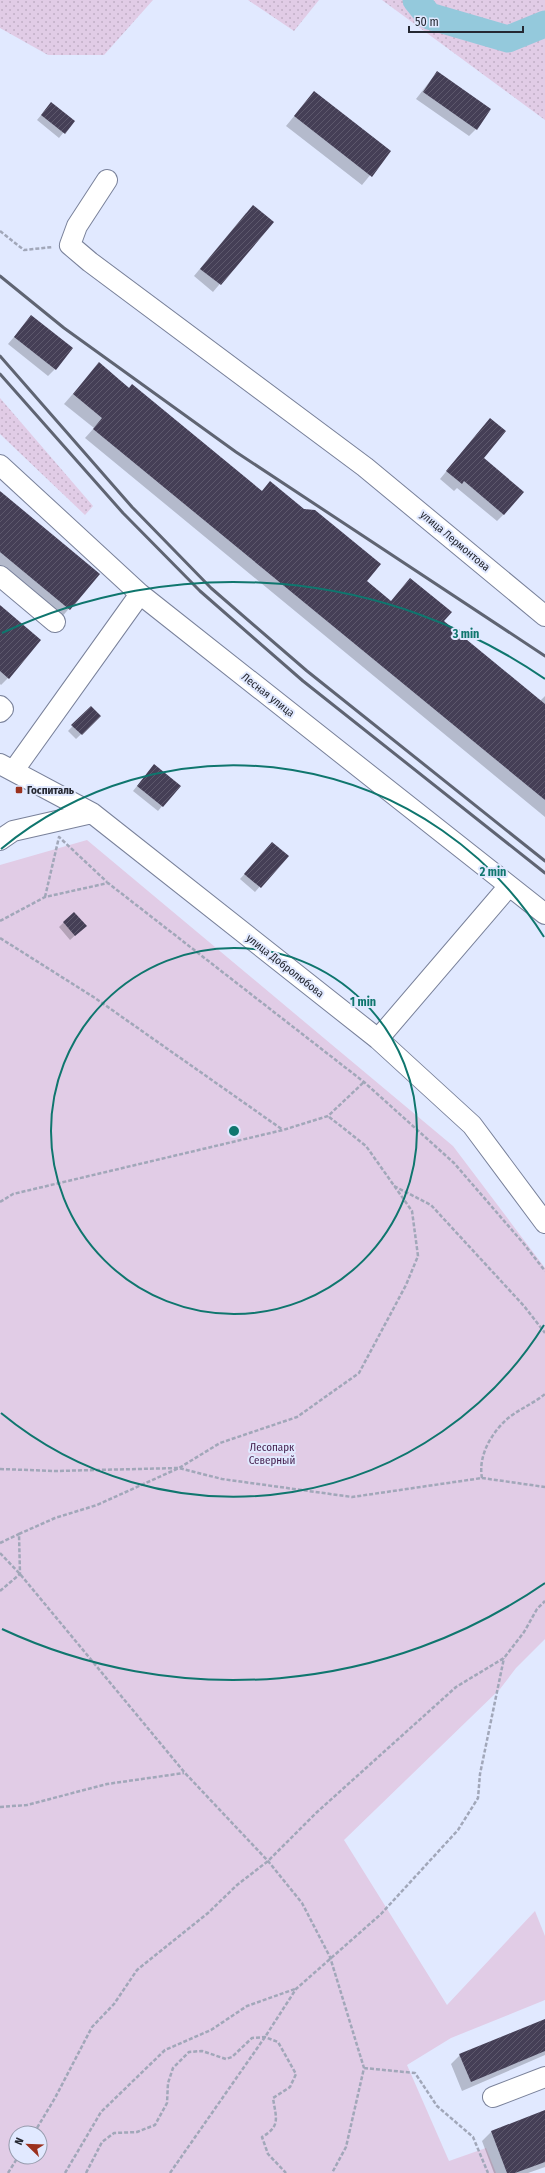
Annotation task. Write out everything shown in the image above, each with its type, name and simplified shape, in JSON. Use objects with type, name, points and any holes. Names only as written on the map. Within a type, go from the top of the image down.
[{"type":"street","points":[[70,245],[77,226],[107,180]]},
{"type":"street","name":"улица Лермонтова","points":[[70,245],[90,262],[365,467],[545,616]]},
{"type":"street","name":"Лесная улица","points":[[0,464],[140,594],[545,914]]},
{"type":"street","points":[[0,576],[55,622]]},
{"type":"street","points":[[7,767],[140,594]]},
{"type":"street","points":[[0,706],[3,709],[0,712]]},
{"type":"street","name":"улица Добролюбова","points":[[7,767],[92,813],[378,1039],[472,1126],[545,1222]]},
{"type":"street","points":[[0,840],[14,831],[92,813]]},
{"type":"street","points":[[378,1039],[509,886]]},
{"type":"street","points":[[493,2097],[545,2077]]},
{"type":"path","points":[[0,231],[24,250],[70,245]]},
{"type":"path","points":[[45,897],[59,837],[108,883],[364,1082],[454,1163],[524,1244],[545,1271]]},
{"type":"path","points":[[0,921],[45,897],[108,883]]},
{"type":"path","points":[[0,938],[95,998],[283,1130]]},
{"type":"path","points":[[0,1202],[14,1194],[283,1130],[328,1116],[364,1082]]},
{"type":"path","points":[[0,1543],[55,1518],[97,1505],[179,1468],[220,1443],[297,1417],[359,1373],[406,1285],[418,1256],[412,1212],[366,1146],[328,1116]]},
{"type":"path","points":[[394,1186],[431,1205],[524,1306],[545,1333]]},
{"type":"path","points":[[482,1478],[480,1467],[484,1452],[493,1437],[506,1420],[545,1394]]},
{"type":"path","points":[[0,1469],[55,1471],[179,1468],[222,1479],[352,1497],[482,1478],[545,1488]]},
{"type":"path","points":[[20,1534],[20,1574]]},
{"type":"path","points":[[0,1552],[20,1574],[185,1773],[268,1861],[302,1903],[330,1957],[364,2068],[346,2147],[332,2173]]},
{"type":"path","points":[[0,1590],[20,1574]]},
{"type":"path","points":[[39,2125],[55,2098],[92,2027],[114,2004],[137,1970],[208,1913],[237,1885],[268,1861],[316,1813],[456,1687],[504,1658],[524,1632],[537,1609],[545,1601]]},
{"type":"path","points":[[170,2173],[265,2037],[296,1989],[330,1957],[381,1914],[458,1830],[478,1798],[480,1774],[504,1658]]},
{"type":"path","points":[[0,1808],[27,1805],[107,1784],[185,1773]]},
{"type":"path","points":[[65,2173],[101,2112],[165,2050],[211,2030],[247,2006],[296,1989]]},
{"type":"path","points":[[86,2173],[102,2142],[114,2133],[137,2132],[155,2126],[167,2103],[168,2083],[173,2068],[189,2052],[202,2052],[226,2059],[232,2057],[252,2038],[265,2037],[278,2042],[296,2074],[290,2087],[273,2098],[277,2123],[272,2131],[262,2137],[268,2154],[286,2173]]},
{"type":"path","points":[[364,2068],[415,2073],[437,2106],[473,2137],[488,2173]]},
{"type":"green space","points":[[0,0],[153,0],[104,55],[48,55],[0,28]]},
{"type":"green space","points":[[248,0],[319,0],[294,31]]},
{"type":"green space","points":[[382,0],[545,0],[545,120]]},
{"type":"green space","points":[[0,398],[93,506],[85,515],[0,434]]},
{"type":"green space","name":"Лесопарк Северный","points":[[87,840],[453,1146],[545,1268],[545,1639],[516,1668],[500,1689],[344,1840],[447,2005],[535,1911],[545,1936],[545,2000],[451,2038],[407,2065],[449,2161],[486,2148],[496,2173],[0,2173],[0,865]]},
{"type":"building","points":[[437,71],[491,109],[477,130],[423,92]]},
{"type":"building","points":[[314,91],[391,151],[372,177],[294,116]]},
{"type":"building","points":[[51,102],[75,121],[65,134],[41,115]]},
{"type":"building","points":[[253,205],[274,222],[221,285],[200,269]]},
{"type":"building","points":[[31,315],[73,348],[56,370],[14,337]]},
{"type":"building","points":[[99,362],[129,388],[132,384],[262,491],[270,481],[304,509],[315,510],[381,564],[367,581],[391,601],[410,578],[452,612],[444,621],[545,704],[545,800],[93,429],[102,418],[73,394]]},
{"type":"building","points":[[490,418],[506,431],[484,458],[524,492],[504,515],[464,481],[462,484],[446,471]]},
{"type":"building","points":[[0,491],[100,574],[70,610],[0,552]]},
{"type":"building","points":[[0,605],[41,640],[9,679],[0,671]]},
{"type":"building","points":[[91,706],[101,716],[82,735],[71,725]]},
{"type":"building","points":[[154,764],[181,786],[163,807],[137,786]]},
{"type":"building","points":[[272,842],[289,856],[261,888],[244,874]]},
{"type":"building","points":[[74,912],[87,926],[75,936],[63,922]]},
{"type":"building","points":[[545,2019],[545,2051],[471,2082],[459,2054]]},
{"type":"building","points":[[545,2110],[545,2162],[515,2173],[507,2173],[491,2131]]},
{"type":"waterway","points":[[416,0],[429,16],[508,39],[545,24]]},
{"type":"railway","points":[[0,276],[64,328],[236,452],[545,656]]},
{"type":"railway","points":[[0,356],[132,507],[211,588],[307,671],[545,861]]},
{"type":"railway","points":[[0,374],[123,513],[200,591],[303,681],[545,873]]},
{"type":"place","name":"Госпиталь","points":[[19,790]]}]
